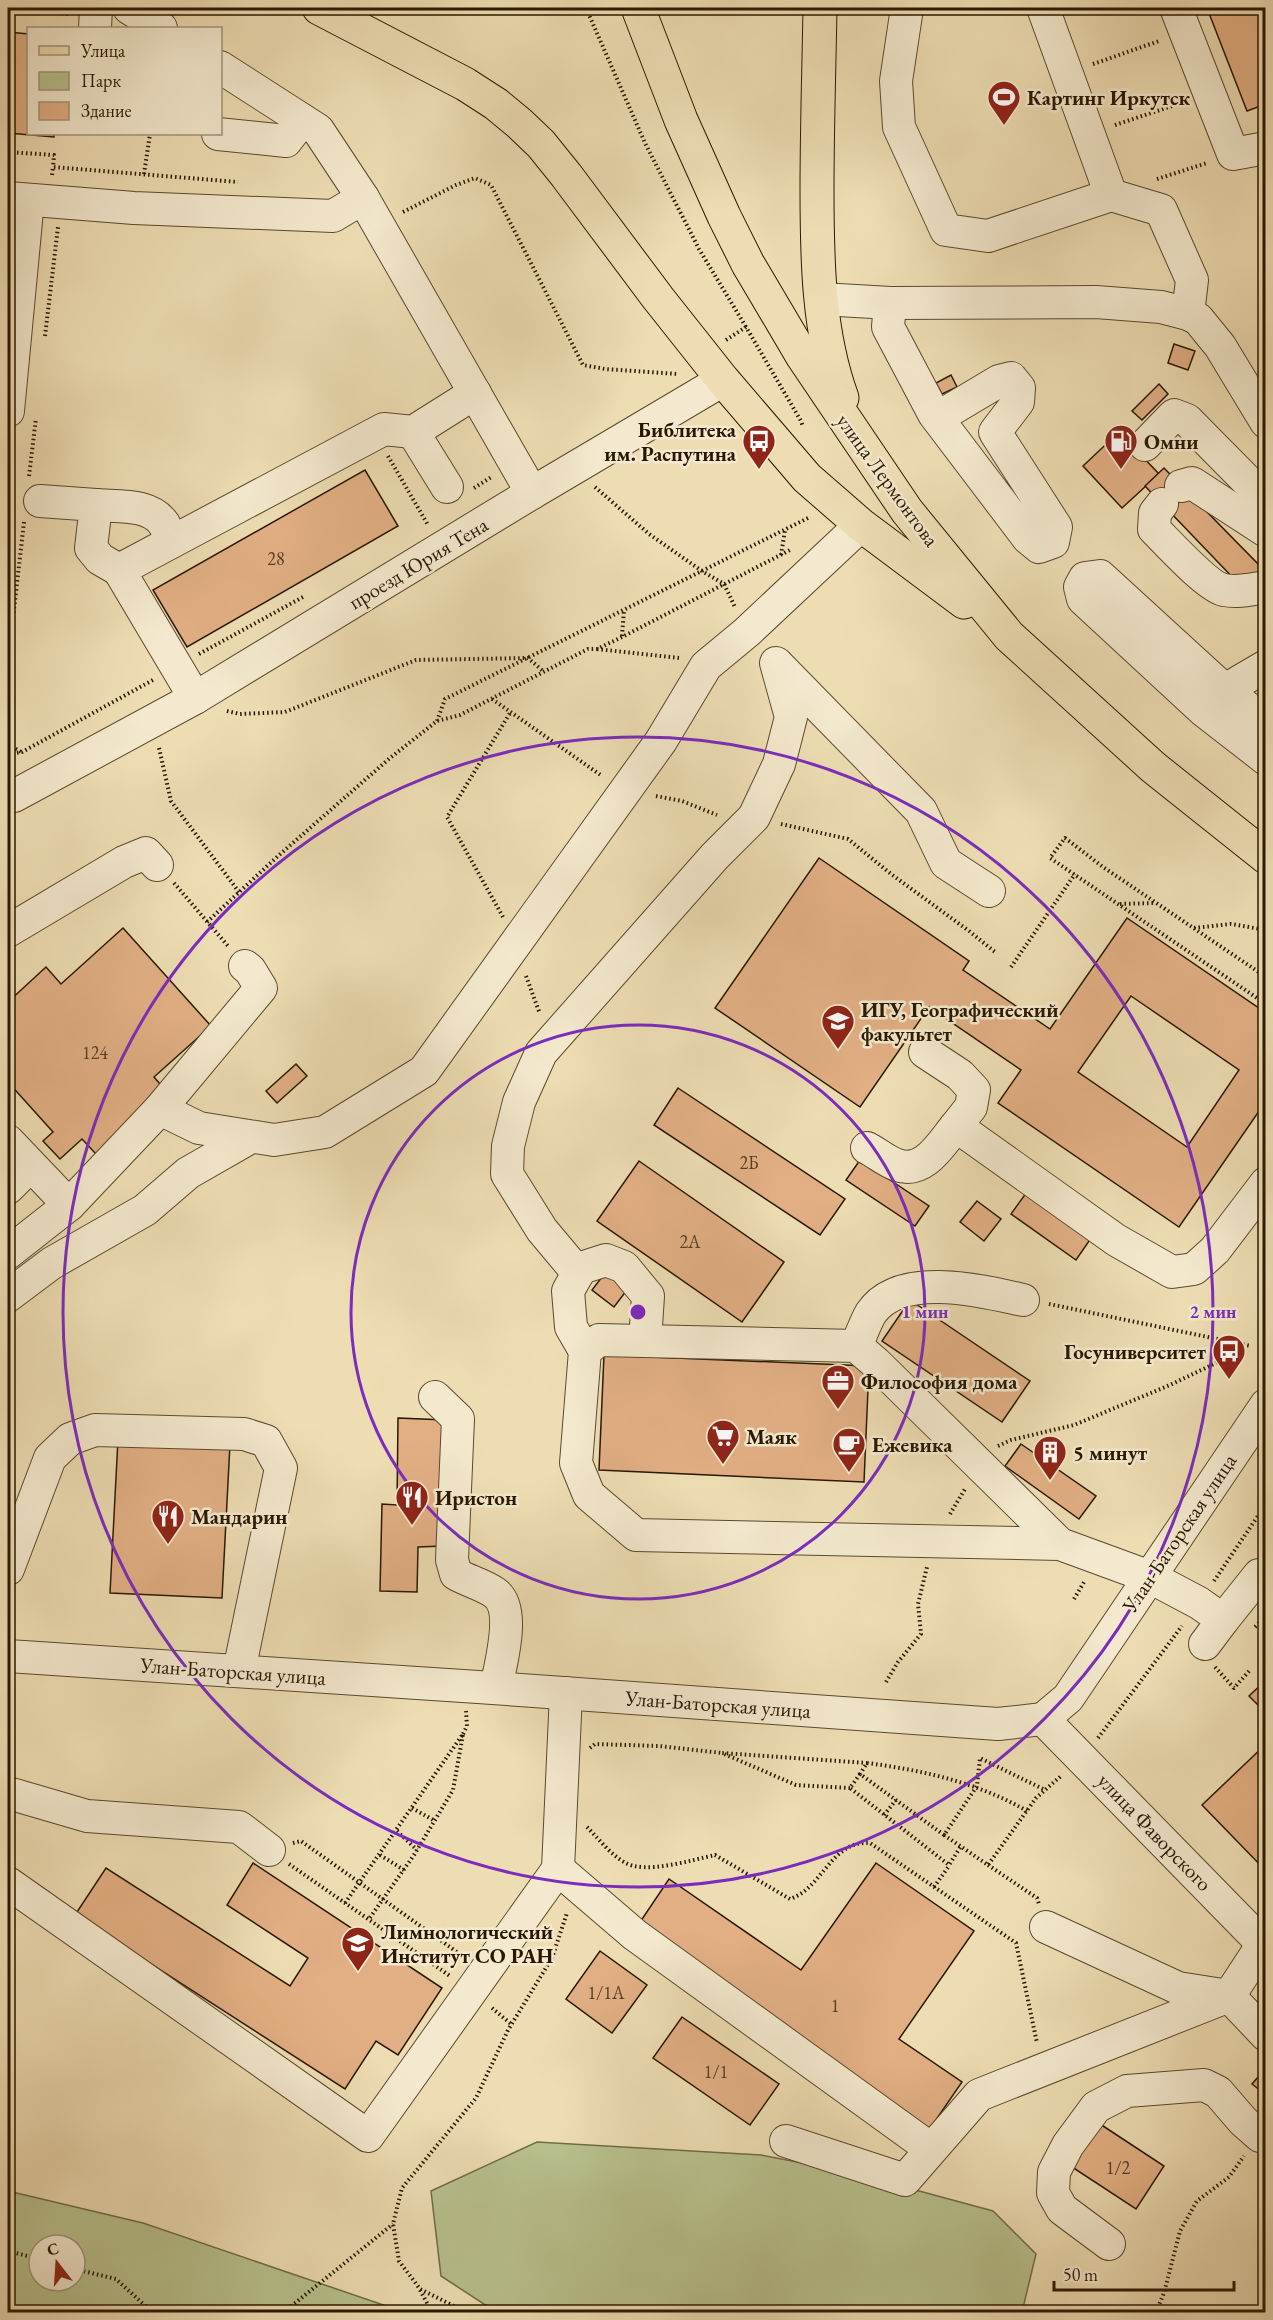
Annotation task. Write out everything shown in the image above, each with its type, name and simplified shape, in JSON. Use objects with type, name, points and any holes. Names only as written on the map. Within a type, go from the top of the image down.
[{"type":"main road","points":[[319,8],[465,84],[496,104],[519,123],[541,144],[566,175],[703,370],[807,478],[861,525],[1009,636]]},
{"type":"main road","name":"улица Лермонтова","points":[[638,8],[681,120],[748,264],[803,357],[879,471],[941,555],[1009,636],[1153,767],[1266,857]]},
{"type":"main road","points":[[820,8],[817,234],[821,299],[829,355],[836,381],[860,438],[879,471]]},
{"type":"street","points":[[129,8],[159,27]]},
{"type":"street","points":[[908,8],[896,81],[899,127],[946,230],[988,236],[1111,195],[1161,210],[1192,280],[1188,314]]},
{"type":"street","points":[[1042,8],[1111,195]]},
{"type":"street","points":[[1180,19],[1233,154],[1266,148]]},
{"type":"street","points":[[222,68],[318,130],[363,198],[532,493]]},
{"type":"street","points":[[222,134],[286,141],[302,120]]},
{"type":"street","points":[[22,414],[37,201],[134,208],[333,216],[363,198]]},
{"type":"street","points":[[821,299],[890,303],[1096,302],[1161,307],[1188,314],[1198,319],[1220,346],[1266,422]]},
{"type":"street","points":[[890,303],[888,327],[936,416],[1028,538],[1039,547],[1053,542],[1056,527],[995,432],[970,399]]},
{"type":"street","name":"проезд Юрия Тена","points":[[8,797],[15,796],[152,721],[206,704],[442,549],[532,493],[703,370]]},
{"type":"street","points":[[936,416],[999,381],[1011,378],[1019,388],[1018,402],[995,432]]},
{"type":"street","points":[[119,570],[384,429],[413,432],[475,393]]},
{"type":"street","points":[[1145,445],[1174,415],[1187,420],[1266,500]]},
{"type":"street","points":[[413,432],[460,488]]},
{"type":"street","points":[[1266,531],[1192,483],[1171,495],[1155,513],[1154,529],[1221,590],[1240,592],[1266,587]]},
{"type":"street","points":[[31,503],[136,507],[154,514],[164,524],[171,542]]},
{"type":"street","points":[[96,505],[91,548],[100,559],[119,570],[206,704]]},
{"type":"street","points":[[160,1109],[199,1128],[274,1140],[325,1132],[424,1071],[661,741],[706,666],[747,632],[861,525]]},
{"type":"street","points":[[1266,723],[1225,690],[1100,576],[1085,578],[1080,587],[1083,599],[1203,710],[1266,759]]},
{"type":"street","points":[[747,632],[921,811],[946,863],[989,891]]},
{"type":"street","points":[[578,1273],[542,1230],[507,1174],[508,1146],[519,1102],[541,1053],[715,856],[754,817],[779,764],[791,717],[776,663]]},
{"type":"street","points":[[1225,690],[1266,666]]},
{"type":"street","points":[[8,931],[123,862],[146,853],[157,865]]},
{"type":"street","points":[[8,1253],[69,1205],[160,1109],[261,988],[245,966]]},
{"type":"street","points":[[867,1148],[897,1165],[913,1168],[927,1160],[971,1107],[974,1090],[960,1076],[925,1052]]},
{"type":"street","points":[[956,1126],[1116,1240],[1172,1272],[1194,1269],[1215,1251],[1266,1184]]},
{"type":"street","points":[[8,1296],[52,1263],[145,1210],[188,1173],[250,1137]]},
{"type":"street","points":[[8,1141],[69,1205]]},
{"type":"street","points":[[8,1188],[30,1166]]},
{"type":"street","points":[[645,1341],[648,1296],[624,1267],[606,1260],[581,1268],[568,1291],[571,1327],[585,1351],[576,1463],[589,1496],[636,1535],[1060,1544],[1150,1577],[1199,1603],[1223,1620]]},
{"type":"street","points":[[856,1347],[872,1312],[887,1299],[908,1288],[964,1287],[1023,1299]]},
{"type":"street","points":[[585,1351],[599,1340],[856,1347],[876,1363],[1060,1544]]},
{"type":"street","points":[[435,1396],[458,1419],[452,1560],[456,1574],[496,1594],[504,1611],[507,1632],[496,1688]]},
{"type":"street","name":"Улан-Баторская улица","points":[[8,1656],[998,1724],[1043,1719],[1068,1698],[1266,1405]]},
{"type":"street","points":[[8,1569],[50,1458],[70,1439],[95,1430],[244,1434],[266,1442],[281,1468],[239,1671]]},
{"type":"street","points":[[1205,1644],[1259,1575],[1266,1575]]},
{"type":"street","points":[[8,1883],[368,2136],[558,1869],[566,1693]]},
{"type":"street","name":"улица Фаворского","points":[[1043,1719],[1264,1945]]},
{"type":"street","points":[[8,1793],[87,1816],[239,1827],[269,1850]]},
{"type":"street","points":[[558,1869],[635,1935],[931,2149]]},
{"type":"street","points":[[1046,1927],[1178,1988],[1229,1996],[1266,2035]]},
{"type":"street","points":[[786,2141],[905,2180],[979,2095],[1229,1996],[1264,1945]]},
{"type":"street","points":[[1108,2244],[1062,2209],[1053,2193],[1054,2172],[1068,2145],[1096,2107],[1127,2091],[1204,2085],[1218,2092],[1243,2121],[1263,2136]]},
{"type":"path","points":[[586,8],[650,153],[699,249],[801,420],[803,430]]},
{"type":"path","points":[[8,9],[88,17]]},
{"type":"path","points":[[1114,58],[1180,19]]},
{"type":"path","points":[[1136,118],[1209,93]]},
{"type":"path","points":[[144,174],[150,135]]},
{"type":"path","points":[[8,152],[54,155],[53,167],[37,201],[44,346]]},
{"type":"path","points":[[1160,178],[1233,154]]},
{"type":"path","points":[[53,167],[238,182]]},
{"type":"path","points":[[400,213],[475,178],[491,185],[583,365],[605,369],[703,370],[746,327]]},
{"type":"path","points":[[8,662],[31,503],[22,414]]},
{"type":"path","points":[[386,452],[442,549]]},
{"type":"path","points":[[460,488],[486,480]]},
{"type":"path","points":[[591,483],[649,534],[724,584]]},
{"type":"path","points":[[436,721],[445,699],[812,516]]},
{"type":"path","points":[[781,555],[785,529]]},
{"type":"path","points":[[597,649],[799,546]]},
{"type":"path","points":[[622,637],[624,610]]},
{"type":"path","points":[[207,922],[390,758],[436,721],[460,716],[588,650],[713,661]]},
{"type":"path","points":[[206,704],[240,714],[285,712],[416,660],[528,658],[544,672]]},
{"type":"path","points":[[492,699],[595,772],[626,790],[682,801],[715,815],[749,823],[786,824],[848,839],[994,952]]},
{"type":"path","points":[[510,713],[447,817],[517,943],[544,1031],[541,1053]]},
{"type":"path","points":[[152,721],[171,801],[239,892]]},
{"type":"path","points":[[8,744],[22,752]]},
{"type":"path","points":[[1266,977],[1155,903],[1065,838],[1050,858],[1266,1004]]},
{"type":"path","points":[[157,865],[245,966]]},
{"type":"path","points":[[1011,967],[1075,874]]},
{"type":"path","points":[[1119,904],[1155,903]]},
{"type":"path","points":[[1193,928],[1231,924],[1266,930]]},
{"type":"path","points":[[1023,1299],[1251,1346]]},
{"type":"path","points":[[886,1682],[898,1662],[921,1634],[918,1604],[924,1576],[936,1542],[990,1450],[1011,1440],[1074,1425],[1170,1385],[1216,1363],[1234,1344]]},
{"type":"path","points":[[1074,1599],[1085,1581]]},
{"type":"path","points":[[1259,1623],[1266,1629]]},
{"type":"path","points":[[1205,1644],[1215,1669],[1234,1688],[1251,1669]]},
{"type":"path","points":[[369,1919],[404,1870],[453,1790],[466,1726]]},
{"type":"path","points":[[345,1903],[463,1734]]},
{"type":"path","points":[[585,1757],[588,1749],[595,1744],[659,1746],[722,1753],[867,1763],[890,1766],[976,1786],[1007,1799],[1027,1811]]},
{"type":"path","points":[[722,1753],[796,1785],[849,1788],[949,1865]]},
{"type":"path","points":[[944,1835],[976,1786],[980,1758],[1045,1790]]},
{"type":"path","points":[[849,1788],[867,1763]]},
{"type":"path","points":[[860,1774],[1037,1898],[1046,1927]]},
{"type":"path","points":[[988,1865],[1027,1811],[1062,1775]]},
{"type":"path","points":[[884,1815],[896,1800]]},
{"type":"path","points":[[411,1808],[435,1821]]},
{"type":"path","points":[[585,1825],[610,1852],[626,1864],[656,1868],[715,1855],[790,1899],[802,1895],[841,1851],[859,1842],[870,1843],[1016,1943],[1042,2070]]},
{"type":"path","points":[[397,1831],[417,1850]]},
{"type":"path","points":[[269,1850],[301,1841],[384,1900],[478,1981]]},
{"type":"path","points":[[934,1887],[961,1846]]},
{"type":"path","points":[[269,1850],[369,1919],[478,1981]]},
{"type":"path","points":[[380,1855],[404,1870]]},
{"type":"path","points":[[432,2313],[420,2289],[399,2261],[393,2224],[402,2188],[476,2098],[508,2030],[552,1958],[569,1905],[558,1869]]},
{"type":"path","points":[[1156,2313],[1164,2293],[1180,2231],[1197,2201],[1229,2177],[1263,2136]]},
{"type":"path","points":[[284,2313],[393,2224]]},
{"type":"path","points":[[8,2252],[27,2256]]},
{"type":"path","points":[[87,2271],[116,2279],[152,2313]]},
{"type":"path","points":[[420,2289],[466,2313]]},
{"type":"green space","points":[[537,2142],[761,2155],[849,2172],[993,2211],[1036,2254],[1022,2312],[496,2312],[441,2276],[431,2191]]},
{"type":"green space","points":[[8,2191],[143,2223],[404,2312],[8,2312]]},
{"type":"building","points":[[1207,8],[1266,8],[1266,104],[1247,111]]},
{"type":"building","points":[[8,32],[27,34],[27,135],[8,133]]},
{"type":"building","points":[[31,135],[54,135],[54,137]]},
{"type":"building","points":[[1174,344],[1195,351],[1188,370],[1168,363]]},
{"type":"building","points":[[951,375],[957,387],[942,394],[936,383]]},
{"type":"building","points":[[1159,384],[1168,394],[1142,420],[1132,411]]},
{"type":"building","name":"Омни","points":[[1119,432],[1159,474],[1122,508],[1083,466]]},
{"type":"building","points":[[1164,468],[1259,565],[1263,574],[1237,582],[1145,486]]},
{"type":"building","points":[[365,470],[398,526],[187,647],[153,590]]},
{"type":"building","name":"ИГУ, Географический факультет","points":[[819,858],[969,961],[963,970],[1050,1029],[1127,918],[1266,1013],[1266,1101],[1179,1227],[998,1103],[1021,1070],[929,1007],[860,1107],[715,1008]],"holes":[[[1131,996],[1239,1070],[1187,1147],[1078,1072]]]},
{"type":"building","points":[[123,928],[211,1026],[154,1077],[166,1091],[96,1154],[82,1139],[60,1159],[43,1141],[53,1132],[8,1082],[8,1002],[46,967],[61,984]]},
{"type":"building","points":[[296,1064],[307,1076],[277,1103],[266,1091]]},
{"type":"building","points":[[678,1088],[845,1199],[820,1235],[654,1125]]},
{"type":"building","points":[[860,1160],[929,1206],[915,1226],[846,1180]]},
{"type":"building","points":[[639,1161],[784,1262],[742,1322],[597,1221]]},
{"type":"building","points":[[1032,1185],[1096,1231],[1076,1260],[1011,1214]]},
{"type":"building","points":[[977,1201],[1001,1219],[984,1241],[960,1222]]},
{"type":"building","points":[[608,1269],[630,1286],[614,1307],[592,1290]]},
{"type":"building","points":[[910,1300],[1030,1381],[1002,1422],[882,1341]]},
{"type":"building","points":[[604,1355],[869,1366],[864,1482],[599,1470]]},
{"type":"building","name":"Иристон","points":[[398,1418],[445,1420],[443,1546],[418,1547],[417,1592],[380,1591],[382,1504],[397,1505]]},
{"type":"building","points":[[118,1439],[230,1444],[222,1598],[110,1593]]},
{"type":"building","name":"5 минут","points":[[1021,1444],[1096,1496],[1079,1519],[1005,1466]]},
{"type":"building","points":[[1266,1680],[1266,1713],[1249,1696]]},
{"type":"building","points":[[1266,1744],[1266,1871],[1202,1805]]},
{"type":"building","name":"Лимнологический Институт СО РАН","points":[[253,1863],[442,1988],[398,2055],[376,2041],[345,2089],[75,1915],[106,1868],[290,1986],[308,1958],[227,1905]]},
{"type":"building","points":[[876,1863],[974,1931],[899,2039],[962,2082],[929,2130],[636,1928],[669,1879],[801,1970]]},
{"type":"building","points":[[600,1951],[647,1985],[612,2033],[566,1999]]},
{"type":"building","points":[[682,2017],[779,2084],[750,2125],[653,2058]]},
{"type":"building","points":[[1266,2068],[1266,2095],[1252,2084]]},
{"type":"building","points":[[1100,2124],[1164,2166],[1136,2209],[1072,2167]]},
{"type":"place","name":"Картинг Иркутск","points":[[1004,126]]},
{"type":"place","name":"Библитека им. Распутина","points":[[759,470]]},
{"type":"place","name":"Омни","points":[[1121,470]]},
{"type":"place","name":"ИГУ, Географический факультет","points":[[838,1050]]},
{"type":"place","name":"Госуниверситет","points":[[1229,1380]]},
{"type":"place","name":"Философия дома","points":[[838,1410]]},
{"type":"place","name":"Маяк","points":[[723,1465]]},
{"type":"place","name":"Ежевика","points":[[849,1473]]},
{"type":"place","name":"5 минут","points":[[1050,1481]]},
{"type":"place","name":"Иристон","points":[[412,1526]]},
{"type":"place","name":"Мандарин","points":[[168,1545]]},
{"type":"place","name":"Лимнологический Институт СО РАН","points":[[358,1972]]}]
